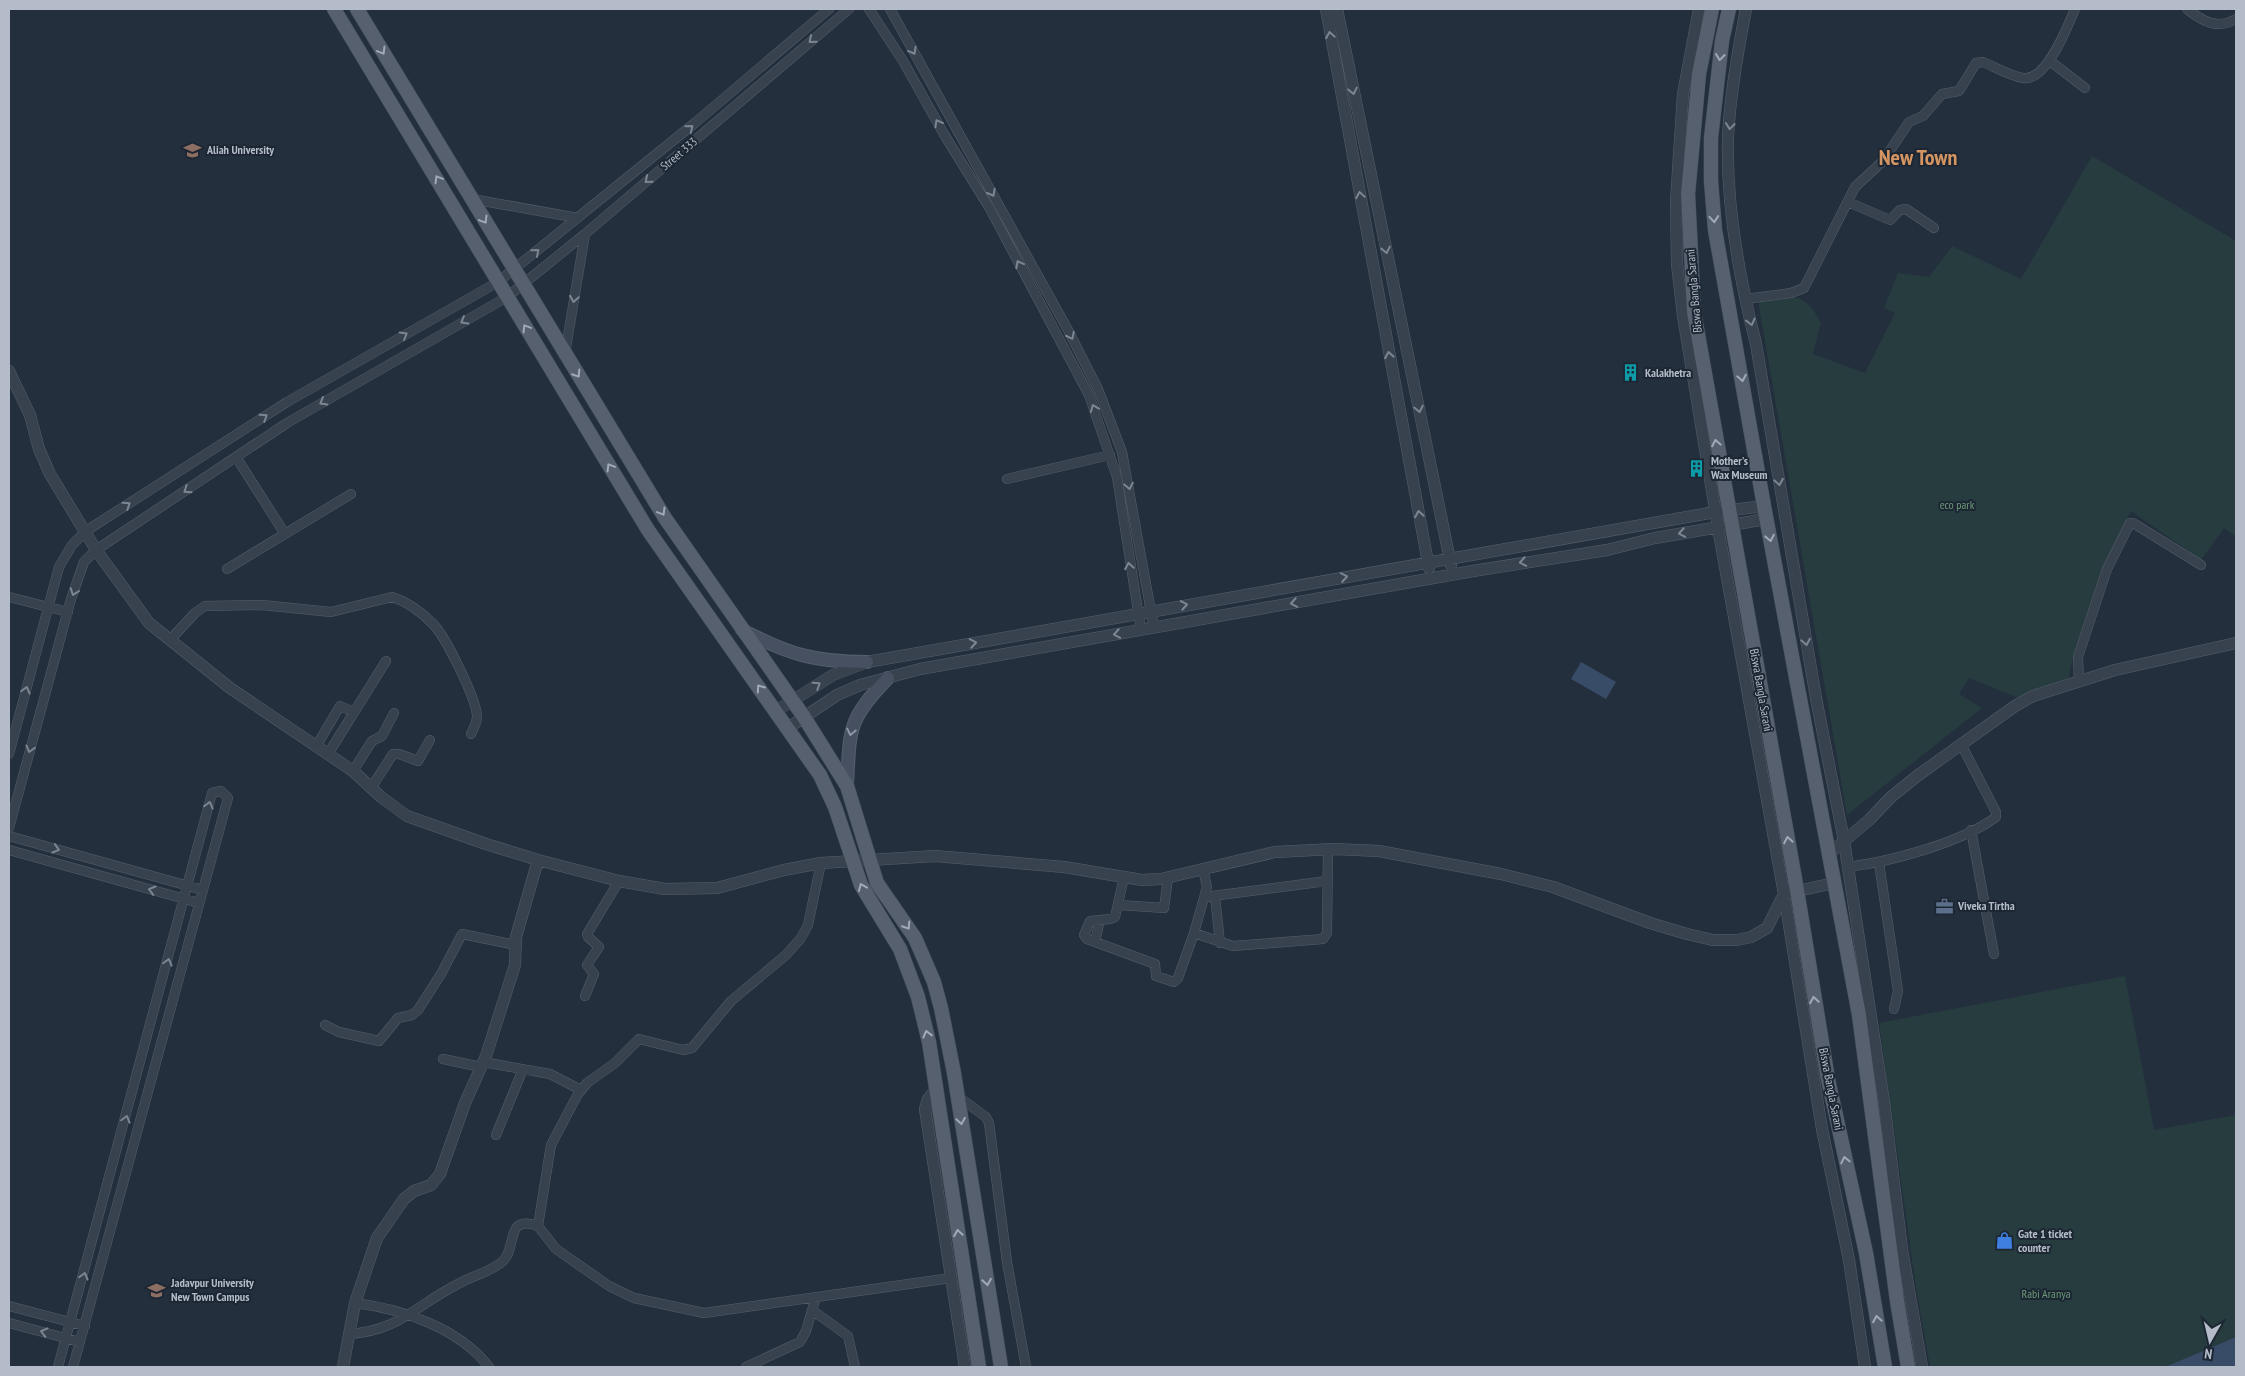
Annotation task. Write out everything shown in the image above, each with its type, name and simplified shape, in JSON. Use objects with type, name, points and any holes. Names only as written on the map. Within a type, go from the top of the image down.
[{"type":"main road","points":[[334,9],[648,530],[788,728],[829,792],[866,896],[900,949],[918,997],[929,1042],[979,1367]]},
{"type":"main road","points":[[357,9],[665,518],[804,717],[847,786],[877,883],[915,938],[934,982],[948,1039],[1001,1367]]},
{"type":"main road","name":"Biswa Bangla Sarani","points":[[1712,9],[1699,74],[1688,194],[1694,312],[1721,511],[1791,892],[1828,1080],[1866,1253],[1885,1367]]},
{"type":"main road","points":[[1729,9],[1714,105],[1710,181],[1715,230],[1765,512],[1859,1015],[1897,1301],[1908,1367]]},
{"type":"main road","points":[[742,630],[801,656],[824,661],[867,662]]},
{"type":"main road","points":[[847,786],[849,743],[853,724],[867,700],[888,678]]},
{"type":"street","name":"Street 333","points":[[9,754],[60,567],[72,545],[86,531],[288,402],[498,282],[696,122],[829,9]]},
{"type":"street","name":"Street 333","points":[[96,550],[287,423],[507,297],[585,234],[849,9]]},
{"type":"street","points":[[869,9],[903,61],[945,136],[989,207],[1088,395],[1117,477],[1141,630]]},
{"type":"street","points":[[890,9],[1068,330],[1098,389],[1122,452],[1154,628]]},
{"type":"street","points":[[1326,9],[1431,578]]},
{"type":"street","points":[[1336,9],[1454,574]]},
{"type":"street","points":[[1698,9],[1680,124],[1676,201],[1677,264],[1695,398],[1721,511]]},
{"type":"street","points":[[1746,9],[1741,32],[1728,137],[1731,203],[1745,299],[1756,344],[1816,698],[1844,841],[1884,1102],[1902,1249],[1922,1367]]},
{"type":"street","points":[[1745,299],[1791,293],[1804,288],[1855,187],[1883,161],[1910,122],[1923,116],[1942,94],[1958,91],[1976,63],[1983,62],[2028,78],[2050,61],[2075,9]]},
{"type":"street","points":[[2187,9],[2198,18],[2218,25],[2227,24],[2236,19]]},
{"type":"street","points":[[2050,61],[2085,88]]},
{"type":"street","points":[[472,199],[578,218]]},
{"type":"street","points":[[1848,202],[1890,220],[1900,210],[1906,209],[1934,228]]},
{"type":"street","points":[[565,355],[585,234]]},
{"type":"street","points":[[9,371],[30,415],[39,449],[50,474],[96,550],[149,623],[230,688],[353,771],[408,816],[486,844],[538,860],[619,881],[665,889],[717,888],[784,870],[822,863],[853,863],[935,856],[974,858],[1064,868],[1142,880],[1168,878],[1275,852],[1328,849],[1379,852],[1500,874],[1553,887],[1650,924],[1713,940],[1737,940],[1752,937],[1766,928],[1791,892],[1834,883]]},
{"type":"street","points":[[1007,479],[1110,455]]},
{"type":"street","points":[[236,457],[285,534]]},
{"type":"street","points":[[227,569],[350,494]]},
{"type":"street","points":[[776,711],[833,674],[867,662],[1721,511],[1765,512]]},
{"type":"street","points":[[788,728],[837,694],[860,685],[920,669],[1454,574],[1607,550],[1655,538],[1724,526],[1765,512]]},
{"type":"street","points":[[2079,681],[2078,657],[2107,569],[2130,523],[2133,523],[2201,565]]},
{"type":"street","points":[[9,828],[68,612],[84,562],[96,550]]},
{"type":"street","points":[[9,597],[68,612]]},
{"type":"street","points":[[170,640],[195,613],[205,606],[262,605],[331,612],[392,597],[416,610],[428,620],[447,644],[475,707],[476,723],[471,734]]},
{"type":"street","points":[[1830,853],[1891,797],[2014,706],[2033,696],[2079,681],[2209,647],[2236,642]]},
{"type":"street","points":[[328,754],[386,661]]},
{"type":"street","points":[[316,745],[340,706],[354,712]]},
{"type":"street","points":[[353,771],[372,741],[382,736],[394,713]]},
{"type":"street","points":[[372,788],[393,754],[400,754],[418,761],[430,740]]},
{"type":"street","points":[[1847,867],[1879,863],[1937,845],[1993,819],[1996,812],[1961,744]]},
{"type":"street","points":[[58,1367],[212,793],[221,791],[228,798],[73,1367]]},
{"type":"street","points":[[1971,830],[1994,954]]},
{"type":"street","points":[[9,836],[203,890]]},
{"type":"street","points":[[1194,933],[1233,946],[1325,938],[1328,849]]},
{"type":"street","points":[[9,850],[199,903]]},
{"type":"street","points":[[344,1367],[355,1303],[377,1238],[404,1199],[414,1191],[430,1185],[440,1174],[465,1102],[497,1027],[515,965],[518,929],[538,860]]},
{"type":"street","points":[[538,1226],[551,1145],[581,1090],[615,1063],[639,1039],[682,1050],[692,1048],[731,1000],[786,955],[801,938],[808,925],[822,863]]},
{"type":"street","points":[[1879,863],[1898,991],[1894,1009]]},
{"type":"street","points":[[1203,869],[1220,943]]},
{"type":"street","points":[[1124,877],[1115,917],[1090,921],[1084,935],[1087,939],[1155,964],[1156,976],[1174,982],[1178,978],[1194,933],[1210,897]]},
{"type":"street","points":[[1119,904],[1164,908],[1168,878]]},
{"type":"street","points":[[585,996],[594,974],[587,965],[599,947],[587,934],[619,881]]},
{"type":"street","points":[[1210,897],[1327,881]]},
{"type":"street","points":[[1791,892],[1822,1130],[1849,1260],[1865,1367]]},
{"type":"street","points":[[325,1025],[339,1032],[379,1041],[398,1018],[412,1015],[418,1010],[441,974],[462,934],[516,944]]},
{"type":"street","points":[[443,1059],[550,1074],[581,1090]]},
{"type":"street","points":[[496,1135],[523,1069]]},
{"type":"street","points":[[936,1089],[928,1099],[925,1110],[965,1367]]},
{"type":"street","points":[[957,1096],[986,1117],[989,1123],[1007,1262],[1026,1367]]},
{"type":"street","points":[[349,1334],[372,1332],[408,1316],[458,1284],[504,1261],[509,1253],[516,1228],[527,1224],[538,1226],[556,1249],[601,1281],[634,1298],[704,1313],[951,1278]]},
{"type":"street","points":[[746,1367],[800,1342],[806,1331],[816,1297]]},
{"type":"street","points":[[355,1303],[387,1308],[454,1337],[489,1367]]},
{"type":"street","points":[[9,1306],[85,1326]]},
{"type":"street","points":[[812,1310],[848,1336],[855,1367]]},
{"type":"street","points":[[9,1323],[80,1342]]},
{"type":"green space","name":"eco park","points":[[2092,156],[2236,241],[2236,537],[2224,528],[2201,560],[2131,511],[2111,552],[2073,657],[2069,678],[2021,699],[1969,678],[1959,694],[1982,708],[1847,815],[1758,301],[1787,296],[1802,300],[1809,305],[1821,323],[1813,354],[1865,373],[1895,313],[1884,308],[1898,273],[1929,277],[1952,246],[2021,279]]},
{"type":"green space","name":"Rabi Aranya","points":[[2125,976],[2154,1130],[2236,1115],[2236,1337],[2165,1367],[1930,1367],[1915,1281],[1879,1023]]},
{"type":"water","points":[[1581,662],[1616,682],[1606,699],[1571,679]]},
{"type":"water","points":[[2236,1337],[2236,1367],[2165,1367]]},
{"type":"place","name":"Aliah University","points":[[193,150]]},
{"type":"place","name":"Kalakhetra","points":[[1631,373]]},
{"type":"place","name":"Mother's Wax Museum","points":[[1697,468]]},
{"type":"place","name":"Viveka Tirtha","points":[[1944,906]]},
{"type":"place","name":"Gate 1 ticket counter","points":[[2004,1241]]},
{"type":"place","name":"Jadavpur University New Town Campus","points":[[157,1290]]},
{"type":"district","name":"New Town","points":[[1918,157]]}]
